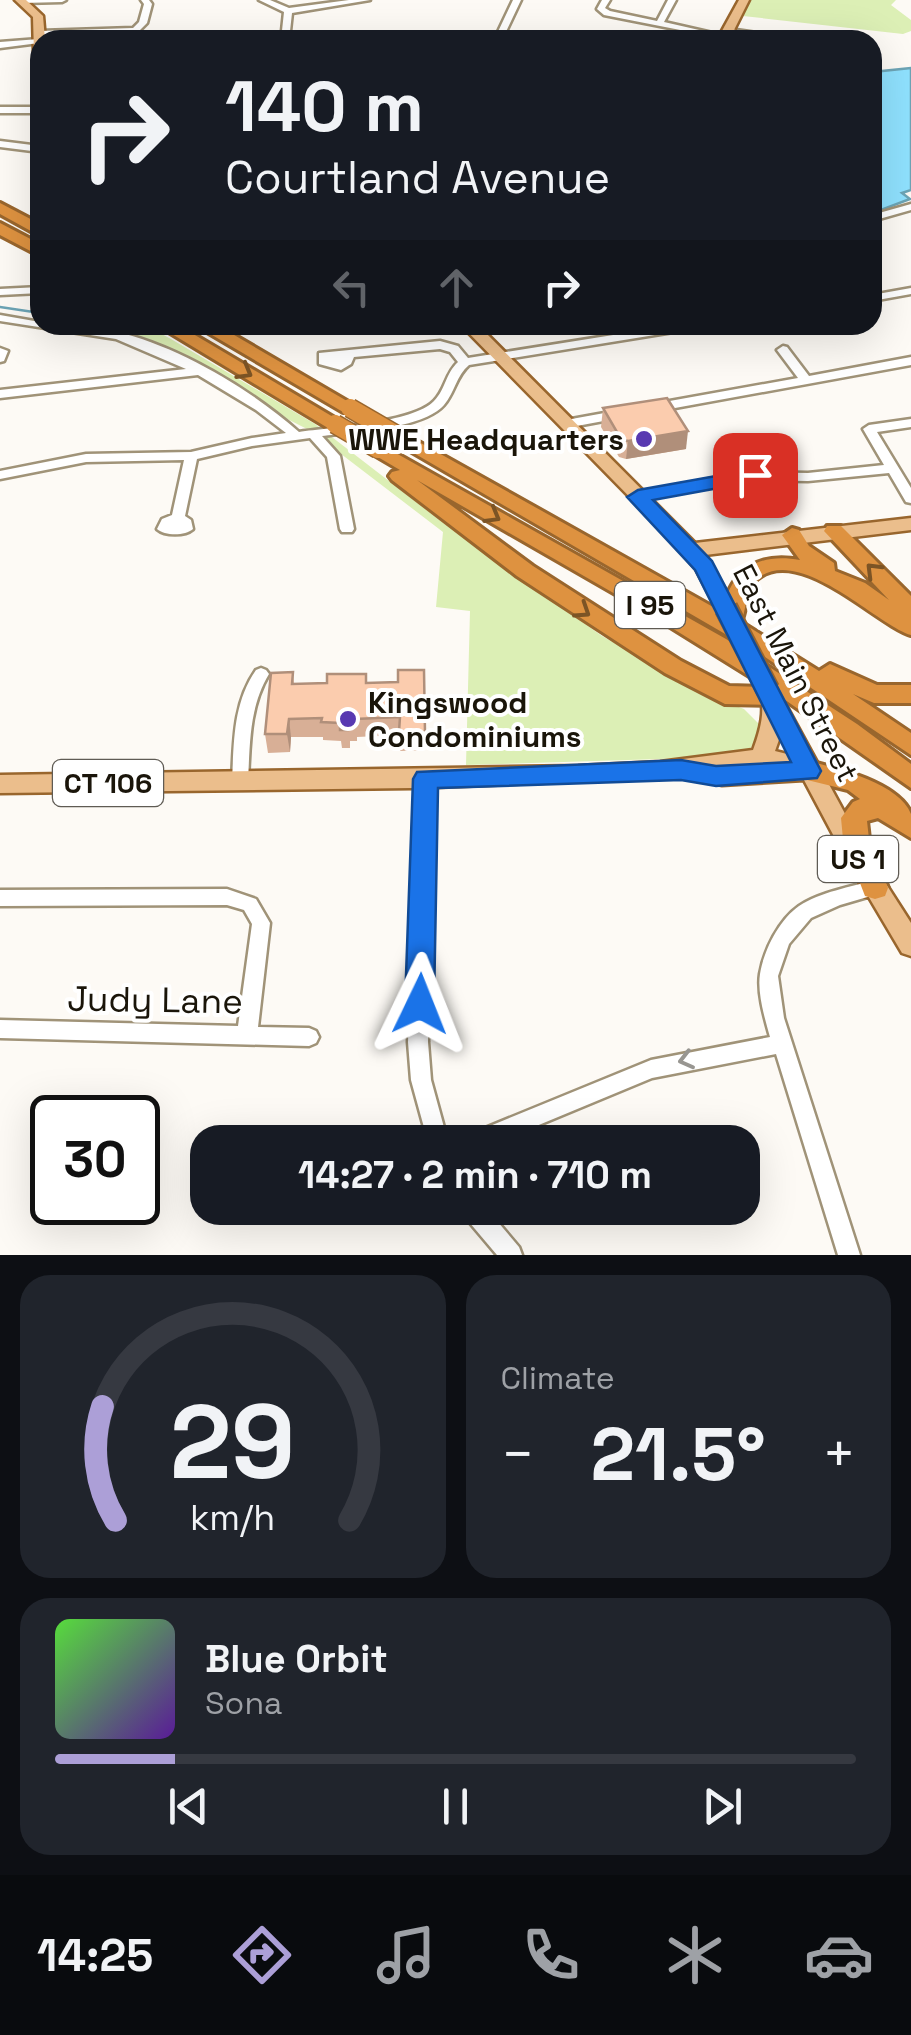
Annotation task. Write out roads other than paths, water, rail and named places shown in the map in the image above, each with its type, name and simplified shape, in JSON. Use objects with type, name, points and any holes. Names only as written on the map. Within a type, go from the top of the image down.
[{"type":"highway","points":[[0,208],[30,225]]},
{"type":"highway","points":[[0,228],[30,246]]},
{"type":"highway","points":[[182,335],[370,450],[525,571],[673,667],[725,695],[770,696]]},
{"type":"highway","name":"I 95","points":[[222,335],[773,651],[911,746]]},
{"type":"highway","name":"I 95","points":[[370,450],[752,665],[815,706],[911,778]]},
{"type":"highway","points":[[834,531],[911,610]]},
{"type":"highway","points":[[792,535],[802,552],[911,627]]},
{"type":"highway","points":[[606,555],[862,690],[885,696],[911,694]]},
{"type":"highway","points":[[729,613],[742,581],[770,566],[812,568],[870,596]]},
{"type":"highway","points":[[808,771],[855,782],[911,826]]},
{"type":"highway","points":[[875,888],[856,840],[854,818],[862,809],[876,807],[911,826]]},
{"type":"main road","points":[[729,30],[744,0]]},
{"type":"main road","points":[[21,1],[38,16],[39,30]]},
{"type":"main road","name":"East Main Street","points":[[479,335],[704,566],[808,771],[911,945]]},
{"type":"main road","points":[[690,550],[911,524]]},
{"type":"main road","points":[[761,758],[770,734],[770,696]]},
{"type":"main road","name":"CT 106","points":[[714,769],[761,758],[791,762],[808,771]]},
{"type":"main road","name":"CT 106","points":[[0,784],[426,779],[714,769],[808,771]]},
{"type":"street","points":[[21,1],[62,0]]},
{"type":"street","points":[[135,30],[144,24],[148,4],[145,0]]},
{"type":"street","points":[[263,0],[288,10],[366,0]]},
{"type":"street","points":[[503,30],[518,0]]},
{"type":"street","points":[[606,0],[602,10],[696,30]]},
{"type":"street","points":[[660,23],[672,0]]},
{"type":"street","points":[[286,30],[288,10]]},
{"type":"street","points":[[0,45],[30,39]]},
{"type":"street","points":[[0,110],[30,110]]},
{"type":"street","points":[[0,144],[30,148]]},
{"type":"street","points":[[882,215],[911,207]]},
{"type":"street","points":[[0,292],[30,290]]},
{"type":"street","points":[[882,296],[911,291]]},
{"type":"street","points":[[0,318],[30,323]]},
{"type":"street","points":[[109,335],[198,371],[284,424],[296,436]]},
{"type":"street","points":[[0,474],[86,458],[191,456],[296,436],[325,426],[404,421],[429,412],[442,401],[454,372],[465,362],[631,335]]},
{"type":"street","points":[[348,354],[440,345],[454,349],[465,362]]},
{"type":"street","points":[[783,350],[806,380]]},
{"type":"street","points":[[645,410],[911,361]]},
{"type":"street","points":[[0,394],[198,371]]},
{"type":"street","points":[[566,424],[627,413]]},
{"type":"street","points":[[911,423],[869,429],[911,499]]},
{"type":"street","points":[[325,426],[347,529]]},
{"type":"street","points":[[178,519],[191,456]]},
{"type":"street","points":[[638,497],[755,475],[808,477],[893,468]]},
{"type":"street","points":[[240,782],[249,702],[254,682],[261,674]]},
{"type":"street","points":[[426,779],[418,1042],[421,1080],[433,1125]]},
{"type":"street","points":[[849,1255],[769,995],[773,958],[794,923],[817,904],[875,888]]},
{"type":"street","points":[[0,898],[227,897],[250,904],[261,924],[246,1034]]},
{"type":"street","name":"Judy Lane","points":[[0,1029],[309,1037]]},
{"type":"street","points":[[515,1125],[652,1069],[782,1044]]},
{"type":"street","points":[[486,1225],[511,1255]]},
{"type":"water","points":[[911,68],[911,190],[902,193],[910,199],[882,210],[882,71]]},
{"type":"waterway","points":[[0,307],[30,312]]},
{"type":"place","name":"WWE Headquarters","points":[[644,439]]},
{"type":"place","name":"Kingswood Condominiums","points":[[348,719]]}]
